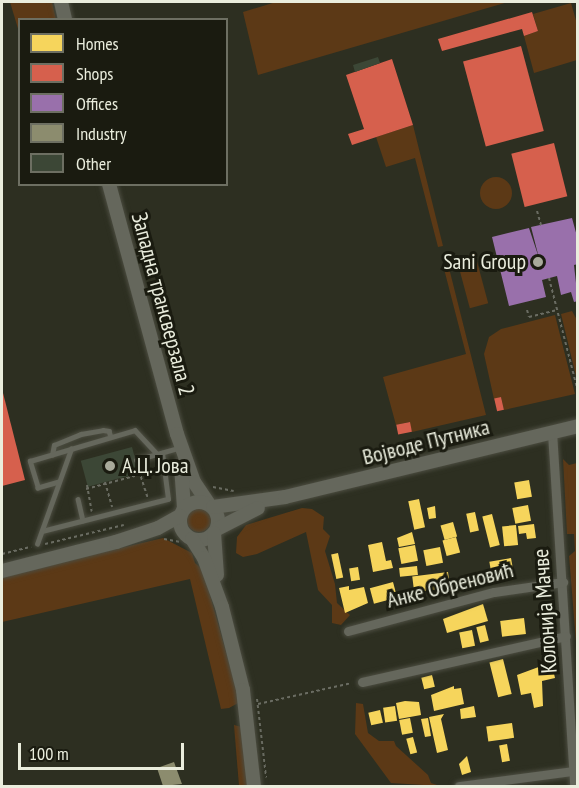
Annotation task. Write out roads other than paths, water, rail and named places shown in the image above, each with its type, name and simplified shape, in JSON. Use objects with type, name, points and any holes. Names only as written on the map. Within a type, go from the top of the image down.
[{"type":"main road","points":[[61,2],[65,18]]},
{"type":"main road","name":"Западна трансверзала 2","points":[[110,186],[177,434],[194,482],[211,505]]},
{"type":"main road","name":"Војводе Путника","points":[[211,505],[285,497],[578,426]]},
{"type":"main road","name":"Западна трансверзала 2","points":[[177,434],[182,512]]},
{"type":"main road","name":"Војводе Путника","points":[[216,531],[237,516],[285,497]]},
{"type":"main road","points":[[2,571],[116,542],[158,528],[195,501],[211,505],[219,520],[213,555],[222,607],[250,727],[254,786]]},
{"type":"main road","points":[[182,512],[181,527],[204,558],[222,607]]},
{"type":"main road","points":[[116,542],[163,534],[202,540],[216,531]]},
{"type":"street","name":"Колонија Мачве","points":[[552,432],[574,786]]},
{"type":"street","name":"Анке Обреновић","points":[[348,632],[494,592],[563,582]]},
{"type":"street","points":[[362,682],[566,636]]},
{"type":"street","points":[[459,786],[573,771]]},
{"type":"lane","points":[[52,455],[54,445],[81,434],[102,430],[109,431],[111,437]]},
{"type":"lane","points":[[42,531],[168,499],[160,453],[135,430],[30,461],[38,488],[59,482]]},
{"type":"lane","points":[[37,544],[71,449]]},
{"type":"lane","points":[[136,460],[176,449]]},
{"type":"lane","points":[[78,499],[83,520]]},
{"type":"place","name":"Sani Group","points":[[538,262]]},
{"type":"place","name":"А.Ц. Јова","points":[[110,466]]}]
